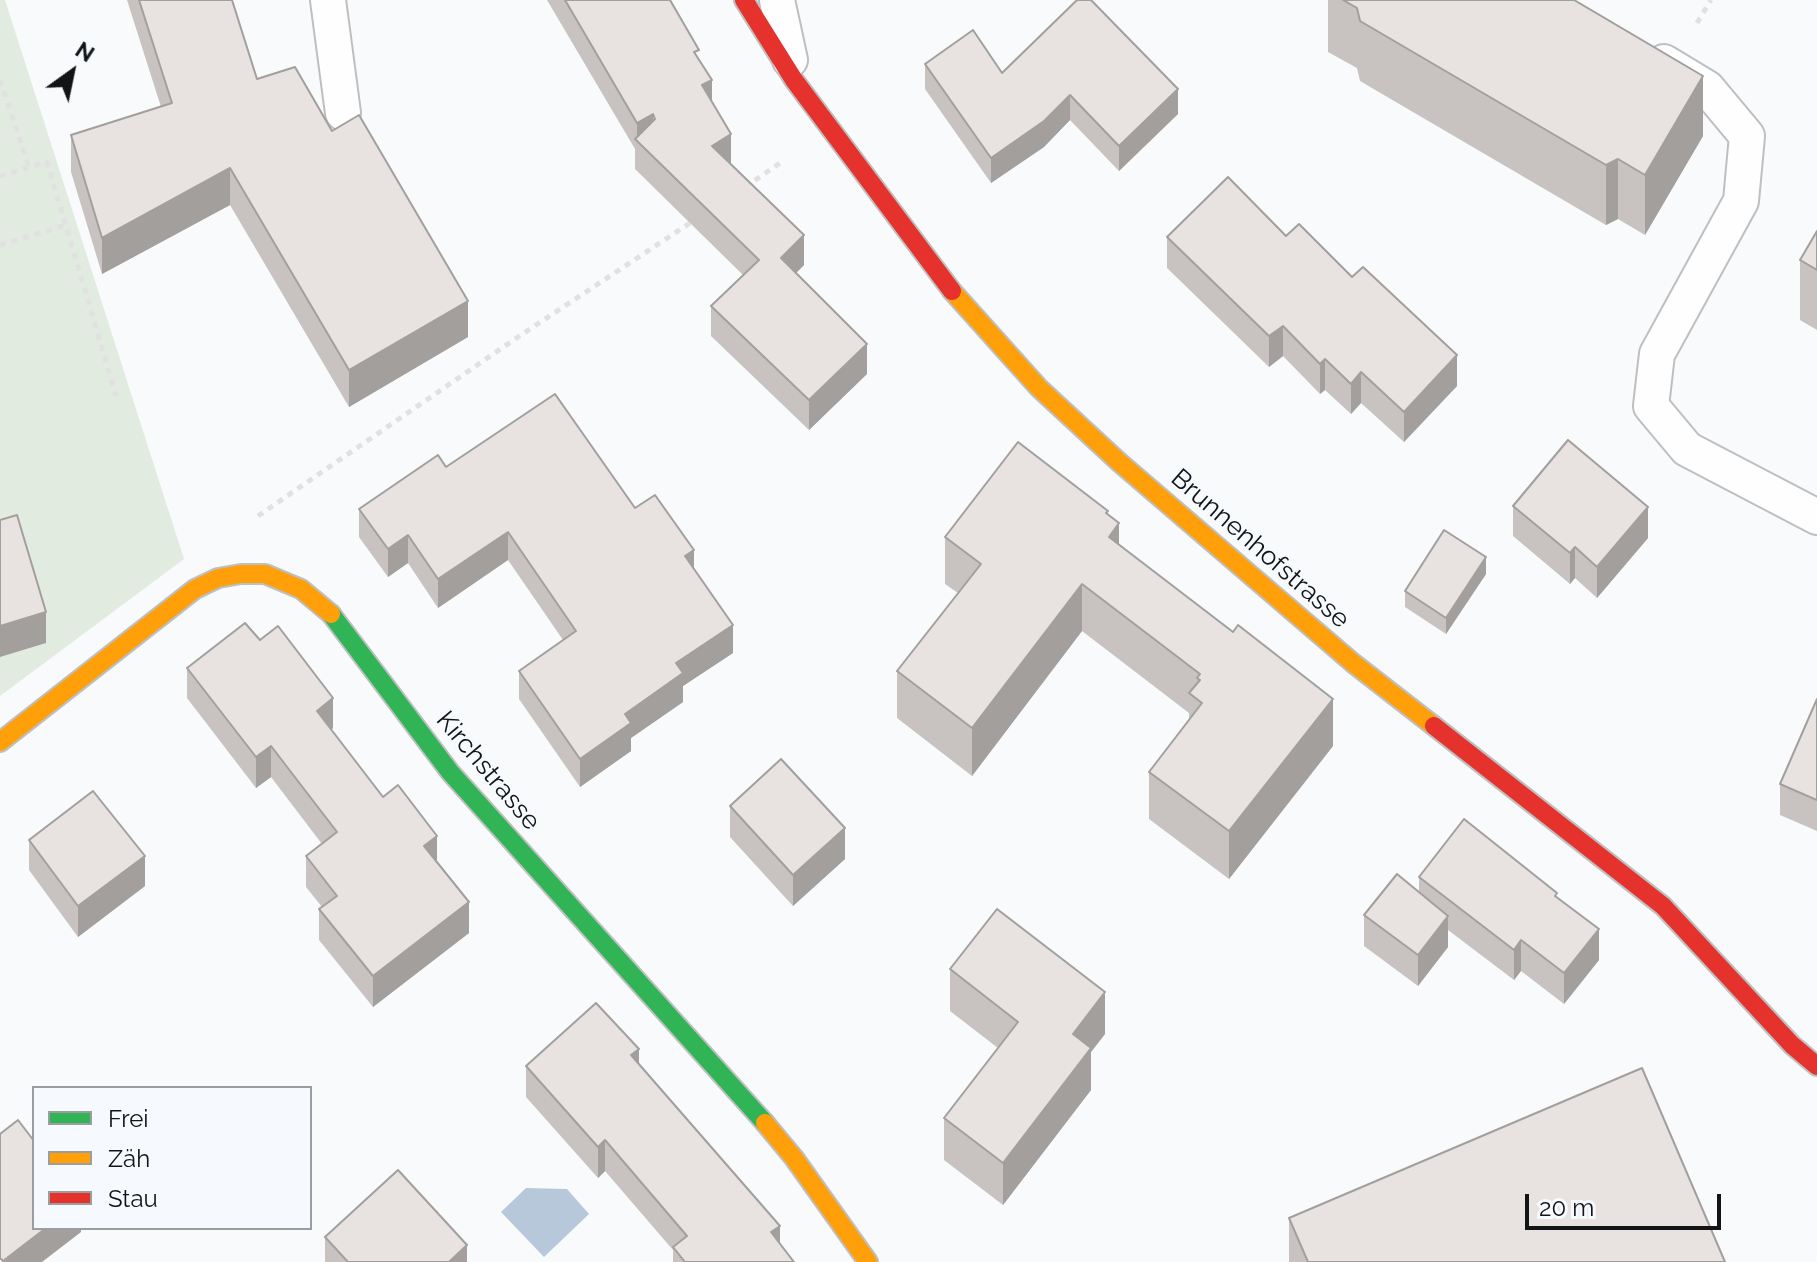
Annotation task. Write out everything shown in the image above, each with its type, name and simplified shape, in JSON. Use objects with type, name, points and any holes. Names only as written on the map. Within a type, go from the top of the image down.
[{"type":"street","name":"Brunnenhofstrasse","points":[[744,0],[794,80],[938,274],[1039,388],[1119,462],[1353,663],[1663,906],[1792,1045],[1817,1066]]},
{"type":"street","name":"Kirchstrasse","points":[[0,742],[195,589],[218,578],[265,574],[301,589],[337,620],[450,772],[747,1101],[802,1169],[868,1262]]},
{"type":"lane","points":[[328,0],[343,113]]},
{"type":"lane","points":[[777,0],[794,80]]},
{"type":"lane","points":[[1635,44],[1707,88],[1747,136],[1741,201],[1657,354],[1651,406],[1687,449],[1817,517]]},
{"type":"path","points":[[0,80],[29,167]]},
{"type":"path","points":[[738,191],[831,130]]},
{"type":"path","points":[[0,176],[47,162],[116,396]]},
{"type":"path","points":[[250,521],[699,217]]},
{"type":"path","points":[[0,245],[63,226]]},
{"type":"shaded area","points":[[0,0],[5,0],[184,559],[0,696]]},
{"type":"water","points":[[526,1188],[567,1189],[589,1214],[544,1257],[501,1212]]},
{"type":"building","points":[[139,0],[232,0],[257,79],[295,67],[332,131],[359,115],[468,301],[349,370],[230,168],[102,238],[71,135],[172,103]]},
{"type":"building","points":[[565,0],[670,0],[699,50],[694,52],[712,80],[702,85],[731,134],[712,146],[804,235],[781,258],[867,344],[809,400],[711,306],[759,260],[635,139],[655,119],[653,114],[637,123]]},
{"type":"building","points":[[1077,0],[1091,0],[1178,89],[1119,146],[1070,95],[1044,121],[991,158],[925,64],[973,30],[1002,73]]},
{"type":"building","points":[[1343,0],[1574,0],[1703,76],[1645,175],[1618,159],[1606,165],[1360,21],[1357,8]]},
{"type":"building","points":[[1228,177],[1286,236],[1299,224],[1352,277],[1363,267],[1457,355],[1404,412],[1361,372],[1351,384],[1325,359],[1320,364],[1283,326],[1269,336],[1167,237]]},
{"type":"building","points":[[1817,231],[1817,270],[1800,260]]},
{"type":"building","points":[[555,394],[635,508],[655,495],[694,550],[685,556],[733,625],[676,663],[683,673],[625,714],[631,723],[580,759],[519,671],[576,631],[508,532],[438,579],[408,535],[388,549],[359,509],[438,455],[446,467]]},
{"type":"building","points":[[1568,440],[1648,507],[1597,567],[1575,547],[1570,553],[1513,506]]},
{"type":"building","points":[[1018,442],[1108,511],[1106,513],[1119,523],[1109,537],[1233,632],[1238,625],[1333,699],[1229,831],[1149,772],[1202,703],[1189,693],[1200,680],[1197,678],[1200,674],[1082,584],[972,728],[897,671],[981,564],[945,537]]},
{"type":"building","points":[[17,515],[46,612],[0,626],[0,520]]},
{"type":"building","points":[[1444,530],[1486,557],[1446,618],[1405,591]]},
{"type":"building","points":[[245,623],[260,640],[278,626],[333,698],[317,711],[383,797],[398,785],[437,836],[424,846],[469,902],[373,976],[319,909],[337,896],[306,856],[337,832],[271,746],[256,757],[187,668]]},
{"type":"building","points":[[1817,699],[1817,800],[1780,784]]},
{"type":"building","points":[[781,759],[845,828],[793,875],[730,806]]},
{"type":"building","points":[[93,791],[145,856],[78,906],[29,840]]},
{"type":"building","points":[[1464,819],[1599,929],[1564,973],[1521,940],[1514,950],[1419,877]]},
{"type":"building","points":[[1397,874],[1448,916],[1418,955],[1364,915]]},
{"type":"building","points":[[997,909],[1105,992],[1073,1034],[1091,1048],[1003,1163],[944,1118],[1018,1022],[950,969]]},
{"type":"building","points":[[596,1003],[639,1049],[631,1055],[780,1226],[771,1232],[794,1262],[685,1262],[673,1247],[687,1236],[605,1140],[598,1147],[526,1066]]},
{"type":"building","points":[[1642,1068],[1725,1262],[1308,1262],[1289,1218]]},
{"type":"building","points":[[18,1120],[32,1138],[32,1230],[43,1230],[3,1261],[0,1258],[0,1134]]},
{"type":"building","points":[[398,1170],[467,1245],[449,1262],[348,1262],[325,1237]]},
{"type":"traffic: fast","points":[[331,614],[450,772],[765,1123]]},
{"type":"traffic: slow","points":[[952,291],[1039,388],[1119,462],[1353,663],[1434,726]]},
{"type":"traffic: slow","points":[[0,742],[195,589],[218,578],[265,574],[301,589],[331,614]]},
{"type":"traffic: slow","points":[[765,1123],[794,1158],[868,1262]]},
{"type":"traffic: jam","points":[[744,0],[794,80],[952,291]]},
{"type":"traffic: jam","points":[[1434,726],[1663,906],[1792,1045],[1817,1066]]}]
